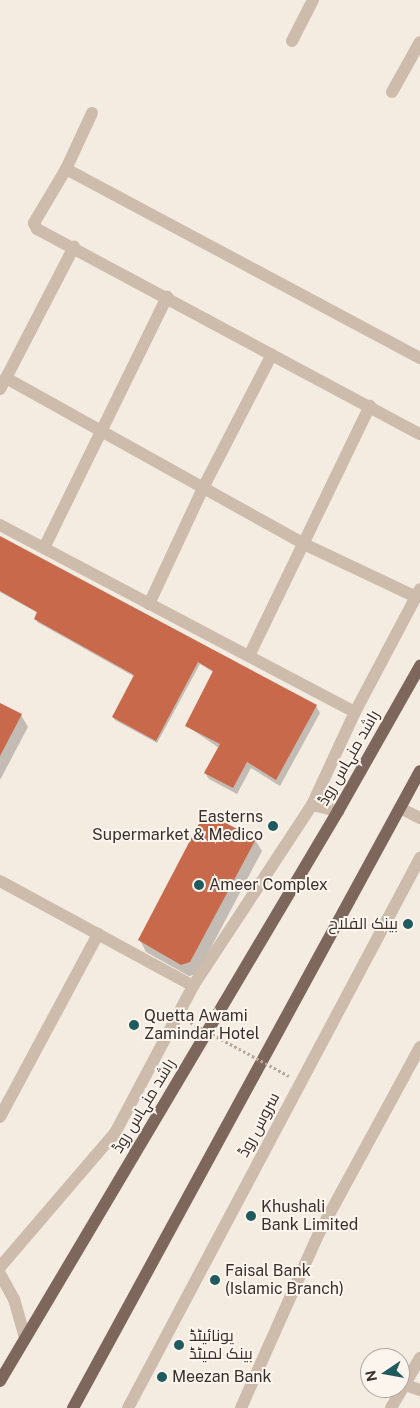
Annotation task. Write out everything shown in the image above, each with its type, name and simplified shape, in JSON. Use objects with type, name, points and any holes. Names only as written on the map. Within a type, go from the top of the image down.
[{"type":"main road","name":"راشد منہاس روڈ","points":[[0,1381],[338,811],[420,666]]},
{"type":"main road","points":[[73,1408],[420,771]]},
{"type":"street","points":[[292,41],[313,0]]},
{"type":"street","points":[[392,92],[420,42]]},
{"type":"street","points":[[92,113],[66,169],[34,223],[37,229],[420,434]]},
{"type":"street","points":[[66,169],[420,358]]},
{"type":"street","points":[[0,1267],[115,1133],[194,986],[312,805],[355,712],[418,593],[304,544],[100,429],[3,384],[74,248]]},
{"type":"street","points":[[44,548],[100,429],[167,298]]},
{"type":"street","points":[[149,604],[204,486],[272,354]]},
{"type":"street","points":[[249,656],[370,406]]},
{"type":"street","points":[[0,525],[355,712]]},
{"type":"street","points":[[312,805],[338,811]]},
{"type":"street","points":[[400,808],[420,818]]},
{"type":"street","name":"سروس روڈ","points":[[128,1408],[420,858]]},
{"type":"street","points":[[0,881],[194,986]]},
{"type":"street","points":[[0,1117],[98,934]]},
{"type":"street","points":[[241,1408],[318,1236],[420,1047]]},
{"type":"street","points":[[115,1133],[137,1149]]},
{"type":"street","points":[[0,1274],[14,1299],[25,1338]]},
{"type":"street","points":[[410,1377],[420,1358]]},
{"type":"path","points":[[186,1020],[289,1076]]},
{"type":"building","points":[[0,536],[317,705],[276,780],[247,762],[233,788],[204,773],[220,744],[185,726],[213,671],[198,662],[156,741],[112,717],[134,675],[34,619],[37,612],[0,591]]},
{"type":"building","points":[[0,703],[22,714],[0,756]]},
{"type":"building","name":"Ameer Complex","points":[[205,812],[256,839],[190,962],[181,965],[138,940]]},
{"type":"place","name":"Easterns Supermarket & Medico","points":[[273,826]]},
{"type":"place","name":"Ameer Complex","points":[[199,885]]},
{"type":"place","name":"بینک الفلاح","points":[[408,924]]},
{"type":"place","name":"Quetta Awami Zamindar Hotel","points":[[134,1025]]},
{"type":"place","name":"Khushali Bank Limited","points":[[251,1216]]},
{"type":"place","name":"Faisal Bank (Islamic Branch)","points":[[215,1280]]},
{"type":"place","name":"یونائیٹڈ بینک لمیٹڈ","points":[[179,1345]]},
{"type":"place","name":"Meezan Bank","points":[[162,1377]]}]
